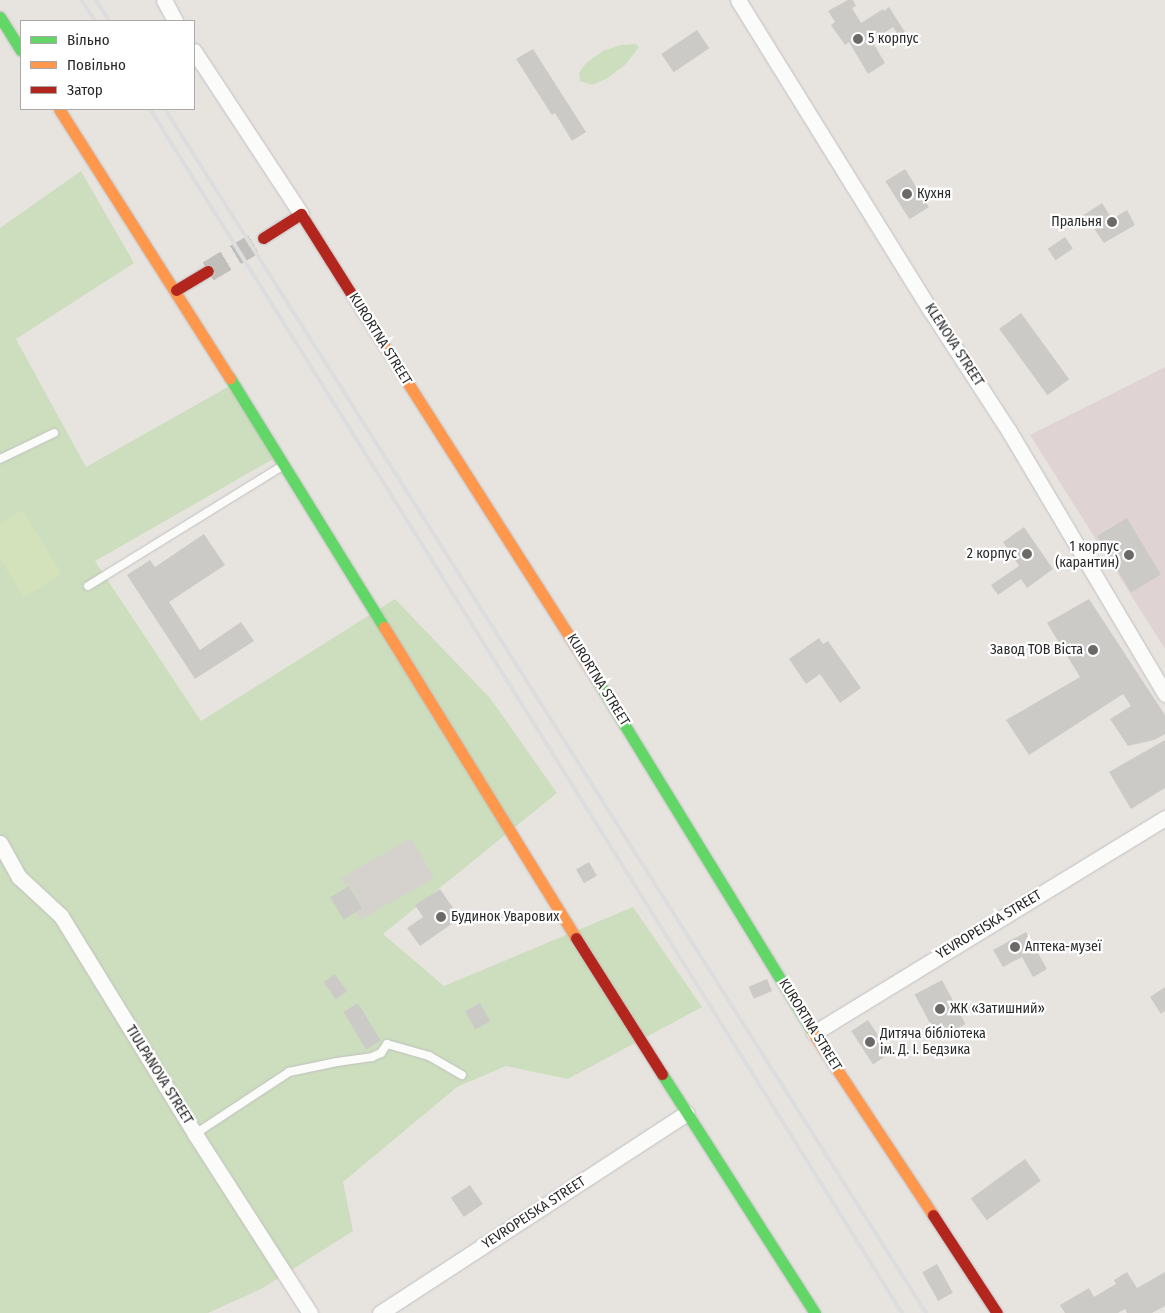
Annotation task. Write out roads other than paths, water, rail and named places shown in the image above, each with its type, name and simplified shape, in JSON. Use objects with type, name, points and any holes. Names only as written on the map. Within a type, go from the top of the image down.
[{"type":"street","points":[[164,0],[174,20]]},
{"type":"street","name":"KLENOVA STREET","points":[[738,0],[1009,431],[1165,694]]},
{"type":"street","points":[[0,17],[20,48]]},
{"type":"street","name":"KURORTNA STREET","points":[[195,53],[301,214],[656,773],[814,1033],[997,1313]]},
{"type":"street","points":[[60,110],[176,290],[593,966],[816,1313]]},
{"type":"street","points":[[263,238],[301,214]]},
{"type":"street","points":[[176,290],[208,271]]},
{"type":"street","name":"YEVROPEISKA STREET","points":[[814,1033],[1165,818]]},
{"type":"street","name":"TIULPANOVA STREET","points":[[0,844],[19,878],[61,916],[195,1134],[310,1313]]},
{"type":"street","name":"YEVROPEISKA STREET","points":[[380,1313],[687,1113]]},
{"type":"lane","points":[[0,458],[54,433]]},
{"type":"lane","points":[[88,586],[284,465]]},
{"type":"lane","points":[[195,1134],[289,1072],[328,1063],[372,1057],[381,1052],[387,1044],[429,1056],[462,1075]]},
{"type":"tunnel","points":[[208,271],[263,238]]},
{"type":"railway","points":[[81,0],[94,20]]},
{"type":"railway","points":[[96,0],[108,20]]},
{"type":"railway","points":[[151,110],[902,1313]]},
{"type":"railway","points":[[166,110],[926,1313]]},
{"type":"place","name":"5 корпус","points":[[858,39]]},
{"type":"place","name":"Кухня","points":[[907,194]]},
{"type":"place","name":"Пральня","points":[[1112,222]]},
{"type":"place","name":"2 корпус","points":[[1027,554]]},
{"type":"place","name":"1 корпус (карантин)","points":[[1129,555]]},
{"type":"place","name":"Завод ТОВ Віста","points":[[1093,650]]},
{"type":"place","name":"Будинок Уварових","points":[[441,917]]},
{"type":"place","name":"Аптека-музеї","points":[[1015,947]]},
{"type":"place","name":"ЖК «Затишний»","points":[[940,1009]]},
{"type":"place","name":"Дитяча бібліотека ім. Д. І. Бедзика","points":[[870,1042]]}]
